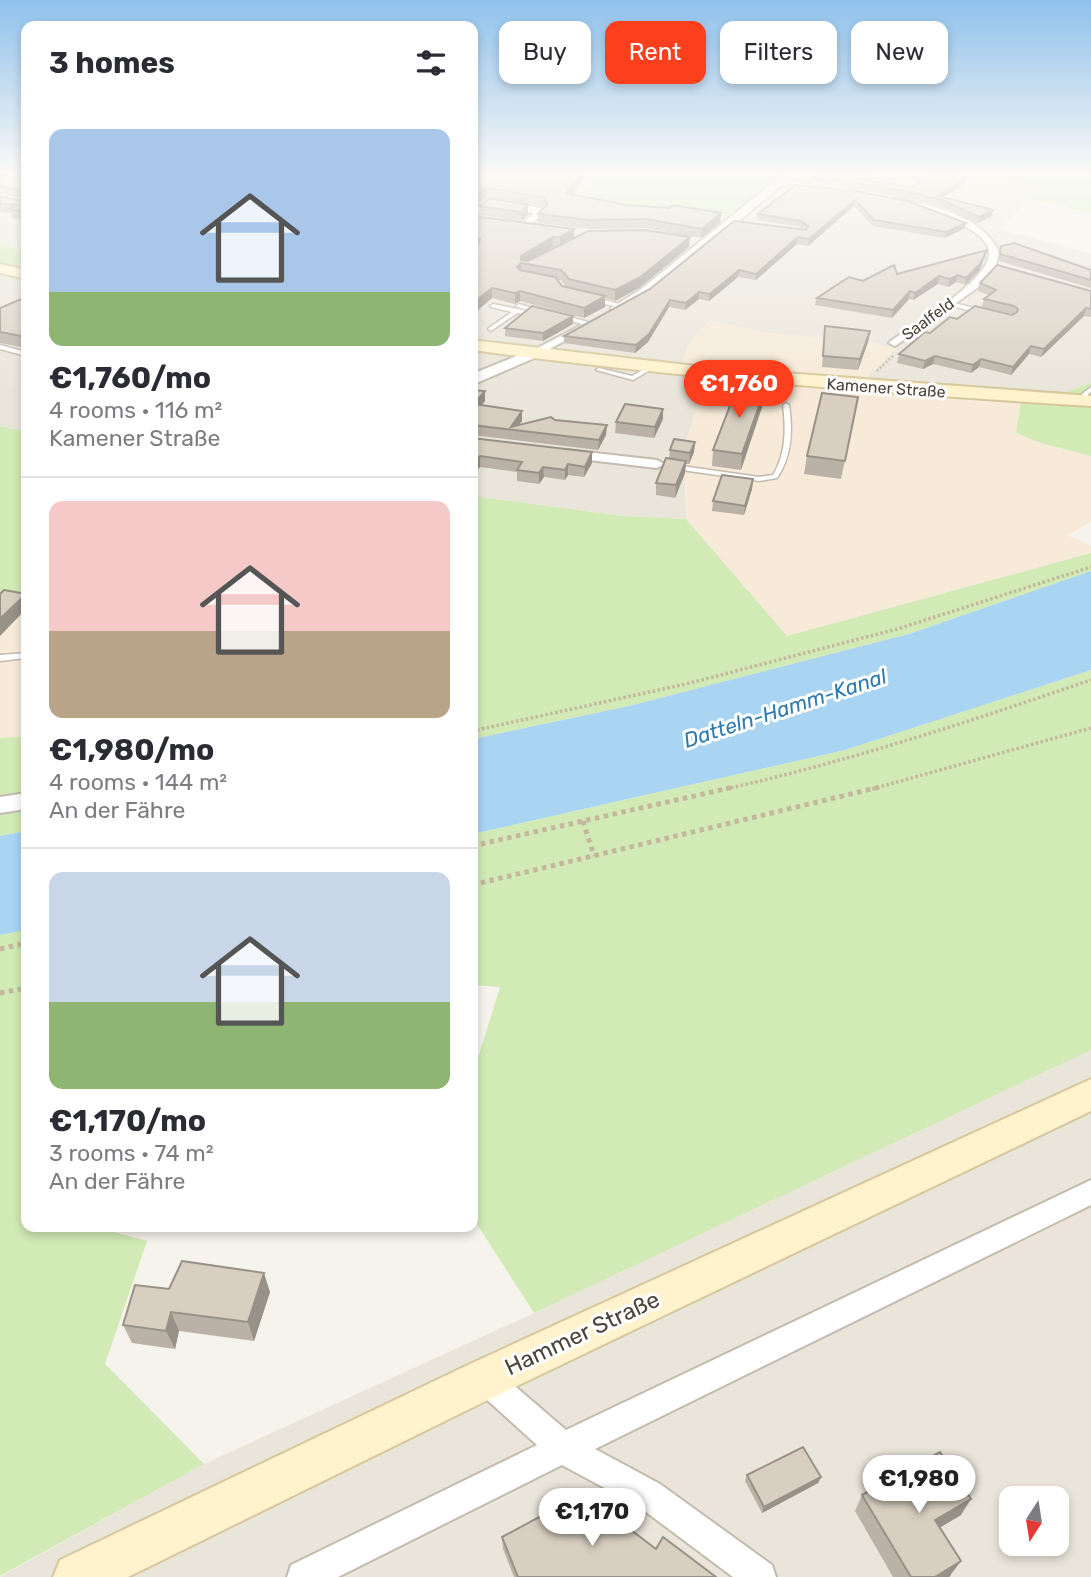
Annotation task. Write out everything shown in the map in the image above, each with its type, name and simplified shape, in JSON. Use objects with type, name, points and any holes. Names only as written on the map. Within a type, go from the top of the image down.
[{"type":"main road","points":[[0,268],[21,273]]},
{"type":"main road","name":"Kamener Straße","points":[[478,346],[649,368],[865,387],[1089,397]]},
{"type":"main road","name":"Hammer Straße","points":[[76,1577],[485,1379],[1091,1094]]},
{"type":"street","points":[[478,377],[534,353],[622,306],[701,247]]},
{"type":"street","points":[[993,247],[991,265],[1004,269]]},
{"type":"street","name":"Saalfeld","points":[[895,343],[950,304],[991,265]]},
{"type":"street","points":[[557,452],[657,464]]},
{"type":"street","points":[[0,805],[21,802]]},
{"type":"street","points":[[303,1577],[563,1447],[1091,1192]]},
{"type":"street","points":[[485,1379],[563,1447],[649,1495],[760,1577]]},
{"type":"lane","points":[[587,298],[622,306]]},
{"type":"lane","points":[[950,304],[987,312]]},
{"type":"lane","points":[[491,329],[518,309],[493,306]]},
{"type":"lane","points":[[559,316],[589,324]]},
{"type":"lane","points":[[0,347],[21,353]]},
{"type":"lane","points":[[599,370],[633,378],[649,368]]},
{"type":"lane","points":[[657,464],[759,478],[775,477],[780,470],[787,437],[786,405]]},
{"type":"lane","points":[[0,658],[21,656]]},
{"type":"path","points":[[865,387],[901,349],[895,343]]},
{"type":"path","points":[[478,730],[690,683],[897,629],[1091,567]]},
{"type":"path","points":[[478,845],[800,772],[980,718],[1091,680]]},
{"type":"path","points":[[478,885],[896,783],[1091,728]]},
{"type":"path","points":[[583,821],[594,856]]},
{"type":"path","points":[[0,949],[21,944]]},
{"type":"path","points":[[0,993],[21,989]]},
{"type":"shaded area","points":[[478,247],[1064,247],[1091,254],[1091,383],[1062,393],[862,382],[896,349],[871,342],[766,333],[710,320],[680,370],[705,380],[685,446],[662,474],[685,478],[686,519],[623,516],[478,497]]},
{"type":"shaded area","points":[[0,269],[21,274],[21,431],[0,426]]},
{"type":"shaded area","points":[[710,320],[766,333],[871,342],[896,349],[863,382],[1021,401],[1017,433],[1041,443],[1091,456],[1091,522],[1067,535],[1091,546],[1091,553],[787,636],[686,519],[685,478],[661,474],[672,444],[685,445],[705,380],[680,369],[688,345]]},
{"type":"shaded area","points":[[0,597],[21,600],[21,736],[0,738]]},
{"type":"shaded area","points":[[1091,1050],[1091,1577],[0,1577],[204,1464],[534,1313]]},
{"type":"green space","points":[[0,247],[21,250],[21,274],[0,269]]},
{"type":"green space","points":[[1091,383],[1091,456],[1041,443],[1016,433],[1020,391],[1062,393]]},
{"type":"green space","points":[[0,426],[21,431],[21,600],[0,597]]},
{"type":"green space","points":[[478,497],[623,516],[686,519],[787,636],[1091,553],[1091,571],[909,634],[629,706],[478,738]]},
{"type":"green space","points":[[1091,670],[1091,1050],[534,1313],[478,1226],[478,1058],[500,987],[478,985],[478,833],[845,750]]},
{"type":"green space","points":[[21,736],[21,832],[0,836],[0,738]]},
{"type":"green space","points":[[21,931],[21,1232],[114,1232],[147,1241],[105,1364],[204,1464],[0,1576],[0,935]]},
{"type":"water","name":"Datteln-Hamm-Kanal","points":[[1091,571],[1091,670],[845,750],[478,833],[478,738],[629,706],[909,634]]},
{"type":"water","points":[[21,832],[21,931],[0,935],[0,836]]},
{"type":"building","points":[[478,247],[537,247],[521,256],[521,260],[528,261],[557,247],[678,247],[639,278],[615,290],[569,279],[561,270],[521,263],[517,267],[520,270],[555,277],[562,286],[605,296],[584,308],[520,291],[515,293],[492,288],[478,299]]},
{"type":"building","points":[[702,247],[787,247],[756,274],[739,270],[710,294],[699,292],[686,303],[670,300],[649,334],[636,345],[564,336],[650,289]]},
{"type":"building","points":[[1001,247],[1024,247],[1091,270],[1091,280],[1000,254]]},
{"type":"building","points":[[987,250],[980,264],[966,278],[958,275],[950,279],[939,276],[915,293],[910,291],[893,310],[817,298],[849,277],[863,281],[894,265],[897,274]]},
{"type":"building","points":[[997,265],[1091,291],[1091,309],[1086,308],[1044,349],[1031,346],[1013,367],[981,359],[973,365],[935,356],[925,361],[899,354],[925,332],[930,333],[950,317],[957,319],[975,306],[1012,315],[1017,312],[1018,309],[1014,306],[984,299],[996,290],[980,283]]},
{"type":"building","points":[[21,299],[21,336],[0,332],[0,308]]},
{"type":"building","points":[[532,306],[573,316],[543,333],[505,328]]},
{"type":"building","points":[[825,326],[870,331],[860,359],[823,356]]},
{"type":"building","points":[[738,385],[765,389],[742,454],[713,450]]},
{"type":"building","points":[[478,390],[485,391],[478,399]]},
{"type":"building","points":[[822,393],[858,397],[845,461],[807,456]]},
{"type":"building","points":[[625,404],[663,409],[655,427],[616,422]]},
{"type":"building","points":[[478,405],[522,411],[511,427],[551,417],[555,420],[607,425],[599,440],[478,426]]},
{"type":"building","points":[[478,439],[592,452],[585,467],[568,464],[565,470],[543,467],[539,473],[517,470],[522,462],[480,456],[478,458]]},
{"type":"building","points":[[674,439],[695,442],[690,453],[670,450]]},
{"type":"building","points":[[666,458],[686,461],[676,485],[656,483]]},
{"type":"building","points":[[722,475],[753,479],[745,506],[713,501]]},
{"type":"building","points":[[4,590],[21,593],[21,599],[0,619],[0,594]]},
{"type":"building","points":[[182,1261],[264,1273],[248,1322],[171,1312],[166,1331],[123,1325],[135,1285],[169,1289]]},
{"type":"building","points":[[803,1447],[821,1477],[764,1507],[747,1475]]},
{"type":"building","points":[[940,1452],[971,1499],[935,1520],[961,1561],[935,1577],[911,1577],[862,1495]]},
{"type":"building","points":[[571,1500],[594,1502],[656,1549],[663,1537],[716,1577],[518,1577],[502,1537]]}]
